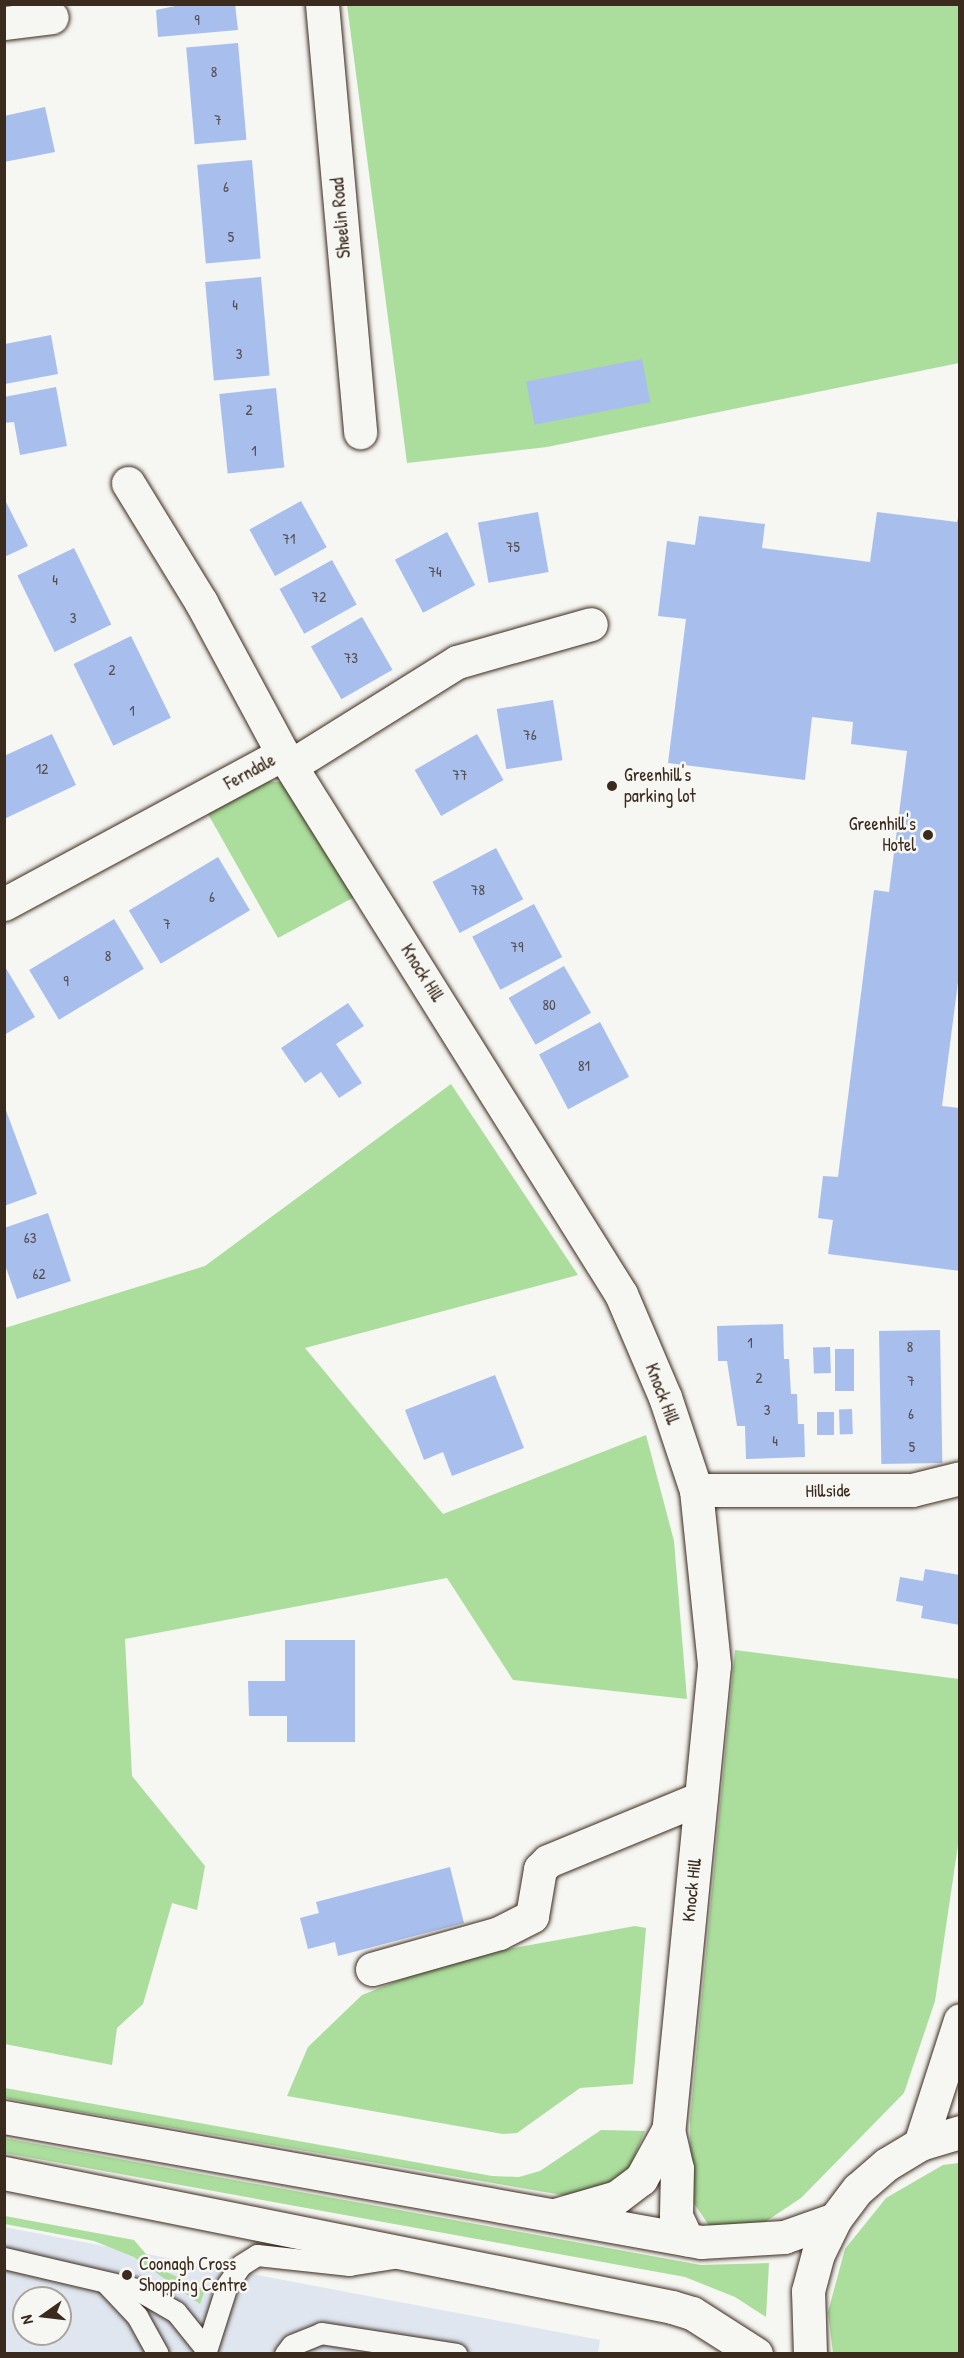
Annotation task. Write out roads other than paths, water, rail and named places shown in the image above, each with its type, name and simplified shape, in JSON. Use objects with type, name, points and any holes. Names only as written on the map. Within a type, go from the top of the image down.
[{"type":"street","name":"Sheelin Road","points":[[322,4],[360,432]]},
{"type":"street","points":[[4,23],[52,17]]},
{"type":"street","name":"Ferndale","points":[[128,483],[201,602],[288,760]]},
{"type":"street","name":"Ferndale","points":[[4,904],[288,760],[457,662],[591,624]]},
{"type":"street","name":"Knock Hill","points":[[288,760],[621,1294],[665,1396],[696,1490],[714,1665],[668,2130]]},
{"type":"street","name":"Hillside","points":[[696,1490],[912,1490],[960,1478]]},
{"type":"street","points":[[372,1969],[508,1929],[537,1909],[540,1869],[548,1861],[701,1797]]},
{"type":"street","points":[[920,2144],[960,2020]]},
{"type":"street","points":[[4,2117],[687,2240],[744,2243],[784,2236],[835,2219]]},
{"type":"street","points":[[553,2215],[617,2197],[641,2180],[668,2130]]},
{"type":"street","points":[[668,2130],[677,2168],[676,2216],[687,2240]]},
{"type":"street","points":[[810,2354],[808,2291],[818,2254],[835,2219],[858,2189],[920,2144],[960,2132]]},
{"type":"street","points":[[4,2173],[672,2307],[692,2313],[756,2354]]},
{"type":"lane","points":[[205,2351],[227,2285],[241,2265],[257,2255],[349,2265],[408,2255]]},
{"type":"lane","points":[[4,2258],[136,2289],[176,2312],[205,2351]]},
{"type":"lane","points":[[105,2282],[137,2316],[158,2354]]},
{"type":"lane","points":[[285,2354],[292,2345],[321,2333],[456,2354]]},
{"type":"place","name":"Greenhill's parking lot","points":[[612,786]]},
{"type":"place","name":"Greenhill's Hotel","points":[[928,835]]},
{"type":"place","name":"Coonagh Cross Shopping Centre","points":[[127,2275]]}]
